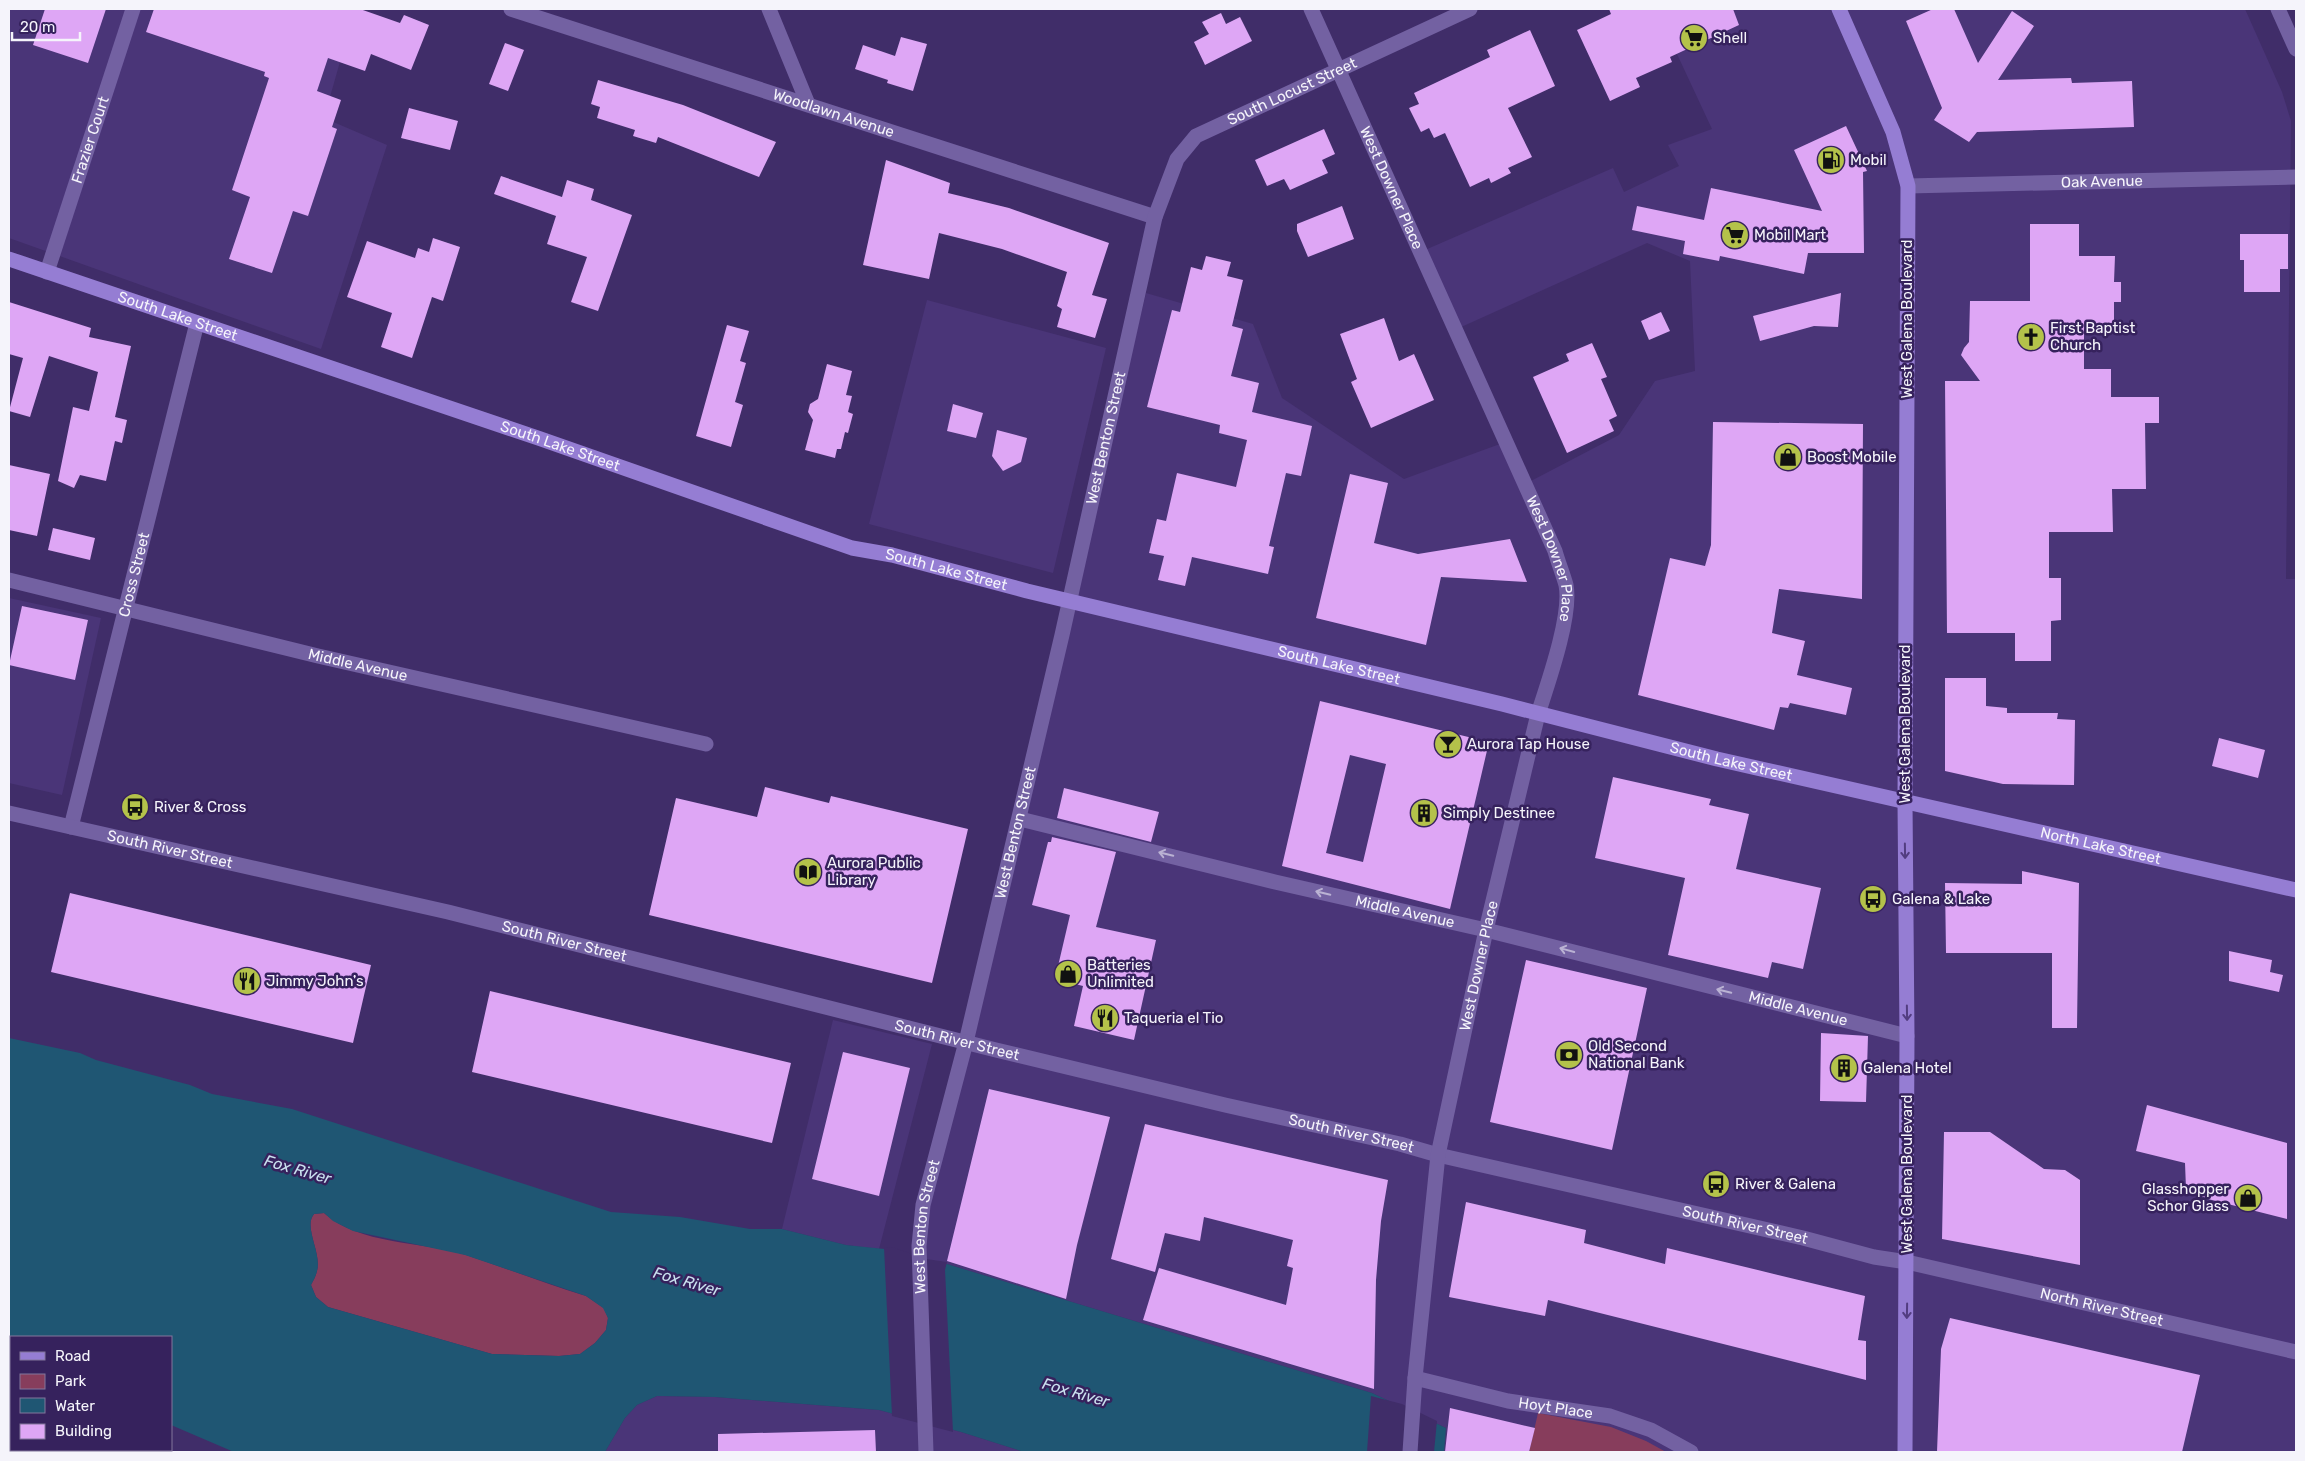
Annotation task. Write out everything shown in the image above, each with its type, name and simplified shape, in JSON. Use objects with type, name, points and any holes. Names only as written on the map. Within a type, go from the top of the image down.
[{"type":"main road","name":"West Galena Boulevard","points":[[1839,9],[1893,132],[1908,186],[1904,802],[1907,1036],[1905,1452]]},
{"type":"main road","name":"South Lake Street","points":[[9,259],[538,438],[852,548],[892,555],[1027,591],[1070,599],[1101,609],[1717,759],[1904,802]]},
{"type":"main road","name":"North Lake Street","points":[[1904,802],[1938,808],[2008,826],[2296,890]]},
{"type":"street","name":"Frazier Court","points":[[47,272],[133,9]]},
{"type":"street","name":"Woodlawn Avenue","points":[[511,9],[1155,217]]},
{"type":"street","points":[[769,9],[808,104]]},
{"type":"street","name":"West Downer Place","points":[[1311,9],[1555,552],[1566,586],[1566,614],[1538,714],[1486,930],[1438,1155],[1415,1378],[1410,1452]]},
{"type":"street","name":"South Locust Street","points":[[1155,217],[1177,159],[1196,136],[1470,9]]},
{"type":"street","points":[[2278,9],[2296,49]]},
{"type":"street","name":"Oak Avenue","points":[[1908,186],[2296,177]]},
{"type":"street","name":"West Benton Street","points":[[925,1445],[919,1246],[923,1205],[966,1042],[1020,819],[1155,217]]},
{"type":"street","name":"Cross Street","points":[[72,827],[197,323]]},
{"type":"street","name":"Middle Avenue","points":[[9,580],[318,656],[706,744]]},
{"type":"street","name":"South River Street","points":[[9,813],[448,912],[1225,1105],[1803,1238],[1874,1257],[1907,1262]]},
{"type":"street","name":"Middle Avenue","points":[[1020,819],[1275,882],[1486,930],[1907,1036]]},
{"type":"street","name":"North River Street","points":[[1907,1262],[2296,1352]]},
{"type":"street","name":"Hoyt Place","points":[[1415,1378],[1508,1401],[1610,1416],[1651,1430],[1692,1452]]},
{"type":"shaded area","points":[[9,9],[355,9],[324,118],[387,145],[321,349],[9,238]]},
{"type":"shaded area","points":[[1656,9],[2245,9],[2282,92],[2291,121],[2286,579],[2296,579],[2296,1452],[1444,1452],[1446,1428],[1372,1393],[947,1264],[925,1262],[919,1246],[1146,293],[1253,324],[1282,398],[1404,479],[1511,440],[1529,482],[1619,435],[1655,381],[1695,371],[1690,261],[1647,243],[1459,328],[1425,250],[1613,168],[1624,192],[1679,166],[1668,145],[1712,129]]},
{"type":"shaded area","points":[[927,300],[1106,348],[1053,573],[869,524]]},
{"type":"shaded area","points":[[9,598],[101,618],[62,795],[9,783]]},
{"type":"shaded area","points":[[833,1020],[932,1044],[879,1249],[846,1245],[782,1229]]},
{"type":"shaded area","points":[[657,1396],[715,1397],[879,1410],[961,1432],[1024,1452],[605,1452],[625,1418],[637,1405]]},
{"type":"green space","points":[[324,1213],[338,1223],[372,1237],[448,1250],[586,1296],[604,1308],[608,1318],[606,1330],[595,1343],[580,1354],[559,1356],[492,1354],[328,1307],[316,1297],[311,1285],[317,1273],[318,1264],[311,1233],[311,1219],[314,1214]]},
{"type":"green space","points":[[1538,1413],[1611,1427],[1646,1441],[1666,1452],[1529,1452]]},
{"type":"water","name":"Fox River","points":[[9,1038],[80,1053],[96,1060],[190,1085],[212,1094],[292,1109],[611,1212],[680,1217],[750,1229],[782,1229],[846,1245],[894,1250],[925,1262],[947,1264],[1372,1393],[1446,1428],[1444,1452],[1024,1452],[961,1432],[879,1410],[715,1397],[657,1396],[637,1405],[625,1418],[605,1452],[234,1452],[172,1425],[172,1336],[10,1336],[10,1364]],"holes":[[[324,1213],[333,1221],[353,1231],[465,1255],[586,1296],[603,1308],[608,1318],[606,1330],[595,1343],[580,1354],[559,1356],[492,1354],[328,1307],[316,1297],[311,1285],[317,1273],[318,1264],[311,1233],[311,1219],[314,1214]]]},
{"type":"pier","points":[[884,1247],[895,1248],[926,1259],[947,1262],[945,1270],[953,1432],[892,1416]]},
{"type":"pier","points":[[1371,1396],[1402,1404],[1437,1421],[1434,1452],[1367,1452]]},
{"type":"building","points":[[45,9],[106,9],[88,63],[33,45]]},
{"type":"building","points":[[154,9],[360,9],[400,23],[404,15],[429,25],[411,70],[371,54],[365,71],[328,58],[317,91],[341,100],[332,127],[337,129],[308,216],[293,211],[272,273],[229,259],[250,197],[232,190],[269,78],[264,76],[265,72],[146,32]]},
{"type":"building","points":[[1609,9],[1733,9],[1739,25],[1670,57],[1672,62],[1636,78],[1640,87],[1610,101],[1577,30],[1611,14]]},
{"type":"building","points":[[1933,9],[1954,9],[1978,63],[2012,11],[2034,26],[1998,80],[2071,78],[2072,83],[2132,81],[2134,127],[1977,132],[1969,142],[1934,120],[1942,108],[1906,21]]},
{"type":"building","points":[[1221,13],[1226,24],[1240,17],[1252,41],[1205,65],[1194,42],[1209,34],[1202,22]]},
{"type":"building","points":[[1530,30],[1555,86],[1508,108],[1532,157],[1508,168],[1511,173],[1491,183],[1489,178],[1470,187],[1445,133],[1434,138],[1429,128],[1421,132],[1409,108],[1419,104],[1414,93],[1490,57],[1487,50]]},
{"type":"building","points":[[901,37],[927,44],[913,91],[887,83],[888,80],[855,69],[863,45],[895,56]]},
{"type":"building","points":[[505,43],[524,50],[508,91],[489,84]]},
{"type":"building","points":[[598,80],[683,105],[776,142],[759,177],[658,137],[656,143],[633,136],[635,130],[597,118],[600,107],[591,104]]},
{"type":"building","points":[[409,108],[458,121],[450,150],[401,138]]},
{"type":"building","points":[[1846,126],[1867,171],[1863,172],[1864,253],[1808,253],[1804,274],[1720,256],[1719,261],[1683,254],[1685,241],[1632,230],[1637,206],[1704,220],[1711,188],[1822,211],[1794,150]]},
{"type":"building","points":[[1324,129],[1335,154],[1322,160],[1328,173],[1290,190],[1284,179],[1267,186],[1255,160]]},
{"type":"building","points":[[886,160],[950,183],[948,193],[1009,208],[1109,243],[1092,295],[1107,299],[1095,338],[1057,327],[1062,309],[1057,306],[1067,272],[1002,249],[939,233],[929,279],[863,265]]},
{"type":"building","points":[[501,176],[562,197],[567,180],[594,189],[591,200],[632,215],[598,311],[571,302],[587,257],[547,244],[556,216],[494,194]]},
{"type":"building","points":[[1342,206],[1354,239],[1308,257],[1297,231],[1297,224]]},
{"type":"building","points":[[2030,224],[2079,224],[2079,256],[2115,256],[2114,282],[2121,282],[2121,302],[2114,302],[2114,329],[2084,329],[2084,369],[2111,369],[2111,397],[2159,397],[2159,423],[2145,423],[2146,489],[2112,489],[2113,532],[2049,532],[2049,578],[2061,578],[2061,620],[2051,621],[2051,661],[2015,661],[2015,633],[1947,633],[1945,381],[1980,381],[1961,355],[1969,342],[1970,301],[2030,301]]},
{"type":"building","points":[[2240,234],[2288,234],[2288,269],[2280,269],[2280,292],[2244,292],[2244,260],[2240,260]]},
{"type":"building","points":[[433,238],[460,247],[443,301],[432,297],[412,358],[381,347],[392,313],[347,297],[367,241],[415,258],[418,248],[429,252]]},
{"type":"building","points":[[1206,256],[1231,262],[1227,276],[1243,280],[1232,326],[1243,329],[1231,376],[1259,383],[1252,412],[1312,426],[1301,476],[1286,473],[1269,546],[1274,547],[1268,574],[1192,557],[1185,586],[1158,580],[1164,556],[1149,553],[1157,519],[1166,521],[1177,473],[1236,487],[1247,440],[1219,433],[1220,425],[1147,407],[1172,310],[1180,312],[1191,267],[1202,270]]},
{"type":"building","points":[[1841,293],[1838,327],[1814,326],[1760,341],[1753,316]]},
{"type":"building","points":[[9,302],[91,328],[89,337],[131,346],[115,417],[127,420],[122,443],[115,441],[106,481],[80,475],[74,488],[58,481],[73,407],[89,411],[98,372],[49,356],[30,417],[9,411],[23,358],[9,354]]},
{"type":"building","points":[[1661,312],[1670,331],[1649,340],[1641,321]]},
{"type":"building","points":[[1384,318],[1399,361],[1414,354],[1434,400],[1371,428],[1351,382],[1357,379],[1340,334]]},
{"type":"building","points":[[727,325],[749,331],[740,361],[746,363],[735,402],[743,405],[731,447],[696,436]]},
{"type":"building","points":[[1592,343],[1607,377],[1601,379],[1617,416],[1609,420],[1614,431],[1567,453],[1533,377],[1569,361],[1566,354]]},
{"type":"building","points":[[827,364],[852,371],[846,395],[852,396],[848,412],[853,414],[848,433],[845,432],[841,449],[837,449],[835,458],[805,450],[813,420],[808,412],[810,404],[818,399]]},
{"type":"building","points":[[953,404],[983,413],[976,438],[947,431]]},
{"type":"building","points":[[1713,422],[1863,424],[1862,599],[1779,589],[1772,633],[1805,641],[1797,675],[1852,688],[1846,715],[1790,703],[1788,708],[1780,707],[1774,730],[1638,695],[1670,558],[1705,566],[1711,545]]},
{"type":"building","points":[[997,430],[1027,438],[1021,462],[1003,471],[992,456]]},
{"type":"building","points":[[9,465],[50,474],[37,536],[9,530]]},
{"type":"building","points":[[1350,474],[1388,483],[1374,543],[1418,554],[1510,539],[1527,582],[1441,577],[1426,645],[1316,618]]},
{"type":"building","points":[[53,528],[95,538],[90,560],[48,550]]},
{"type":"building","points":[[22,606],[88,620],[75,680],[9,665]]},
{"type":"building","points":[[1945,678],[1986,678],[1986,706],[2007,708],[2007,713],[2058,713],[2057,719],[2075,720],[2074,785],[2003,784],[1945,771]]},
{"type":"building","points":[[1320,701],[1489,742],[1450,909],[1282,866]],"holes":[[[1350,755],[1386,764],[1363,862],[1326,853]]]},
{"type":"building","points":[[2219,738],[2265,750],[2258,778],[2212,766]]},
{"type":"building","points":[[1613,777],[1711,799],[1709,805],[1749,814],[1736,869],[1821,888],[1803,969],[1772,962],[1768,978],[1668,955],[1685,878],[1595,858]]},
{"type":"building","name":"Aurora Public Library","points":[[765,787],[829,803],[831,796],[968,829],[932,983],[649,915],[676,798],[757,817]]},
{"type":"building","points":[[1064,788],[1159,812],[1151,842],[1057,818]]},
{"type":"building","points":[[1052,837],[1116,852],[1096,927],[1156,940],[1134,1040],[1074,1026],[1083,986],[1055,979],[1070,915],[1032,905],[1048,842],[1051,842]]},
{"type":"building","points":[[2022,871],[2079,883],[2077,1028],[2052,1028],[2052,953],[1946,953],[1945,883],[2022,884]]},
{"type":"building","points":[[70,893],[371,965],[353,1043],[51,972]]},
{"type":"building","points":[[2229,951],[2272,960],[2270,972],[2283,975],[2279,992],[2229,981]]},
{"type":"building","name":"Old Second National Bank","points":[[1526,960],[1647,988],[1612,1150],[1490,1122]]},
{"type":"building","points":[[490,991],[791,1063],[772,1143],[472,1072]]},
{"type":"building","name":"Galena Hotel","points":[[1821,1033],[1868,1036],[1866,1102],[1820,1101]]},
{"type":"building","points":[[843,1052],[910,1068],[879,1196],[812,1179]]},
{"type":"building","points":[[989,1089],[1110,1117],[1077,1245],[1066,1299],[947,1261]]},
{"type":"building","points":[[2147,1105],[2287,1143],[2287,1219],[2208,1199],[2186,1189],[2185,1163],[2136,1151]]},
{"type":"building","points":[[1145,1124],[1388,1180],[1381,1221],[1376,1280],[1374,1389],[1143,1320],[1159,1268],[1286,1305],[1293,1268],[1287,1266],[1293,1240],[1204,1217],[1200,1241],[1165,1233],[1155,1272],[1111,1259]]},
{"type":"building","points":[[1944,1132],[1990,1132],[2044,1169],[2065,1170],[2080,1180],[2080,1265],[1942,1239]]},
{"type":"building","points":[[1466,1202],[1586,1230],[1584,1243],[1665,1264],[1667,1248],[1865,1296],[1858,1340],[1866,1341],[1866,1380],[1548,1300],[1545,1316],[1449,1297]]},
{"type":"building","points":[[1950,1318],[2200,1375],[2182,1452],[1937,1452],[1941,1349]]},
{"type":"building","points":[[1450,1408],[1535,1428],[1529,1452],[1445,1452]]},
{"type":"building","points":[[875,1430],[876,1452],[718,1452],[718,1434]]},
{"type":"place","name":"Shell","points":[[1694,38]]},
{"type":"place","name":"Mobil","points":[[1831,160]]},
{"type":"place","name":"Mobil Mart","points":[[1735,235]]},
{"type":"place","name":"First Baptist Church","points":[[2031,337]]},
{"type":"place","name":"Boost Mobile","points":[[1788,457]]},
{"type":"place","name":"Aurora Tap House","points":[[1448,744]]},
{"type":"place","name":"River & Cross","points":[[135,807]]},
{"type":"place","name":"Simply Destinee","points":[[1424,813]]},
{"type":"place","name":"Aurora Public Library","points":[[808,872]]},
{"type":"place","name":"Galena & Lake","points":[[1873,899]]},
{"type":"place","name":"Batteries Unlimited","points":[[1068,974]]},
{"type":"place","name":"Jimmy John's","points":[[247,981]]},
{"type":"place","name":"Taqueria el Tio","points":[[1105,1018]]},
{"type":"place","name":"Old Second National Bank","points":[[1569,1055]]},
{"type":"place","name":"Galena Hotel","points":[[1844,1068]]},
{"type":"place","name":"River & Galena","points":[[1716,1184]]},
{"type":"place","name":"Glasshopper Schor Glass","points":[[2248,1198]]}]
